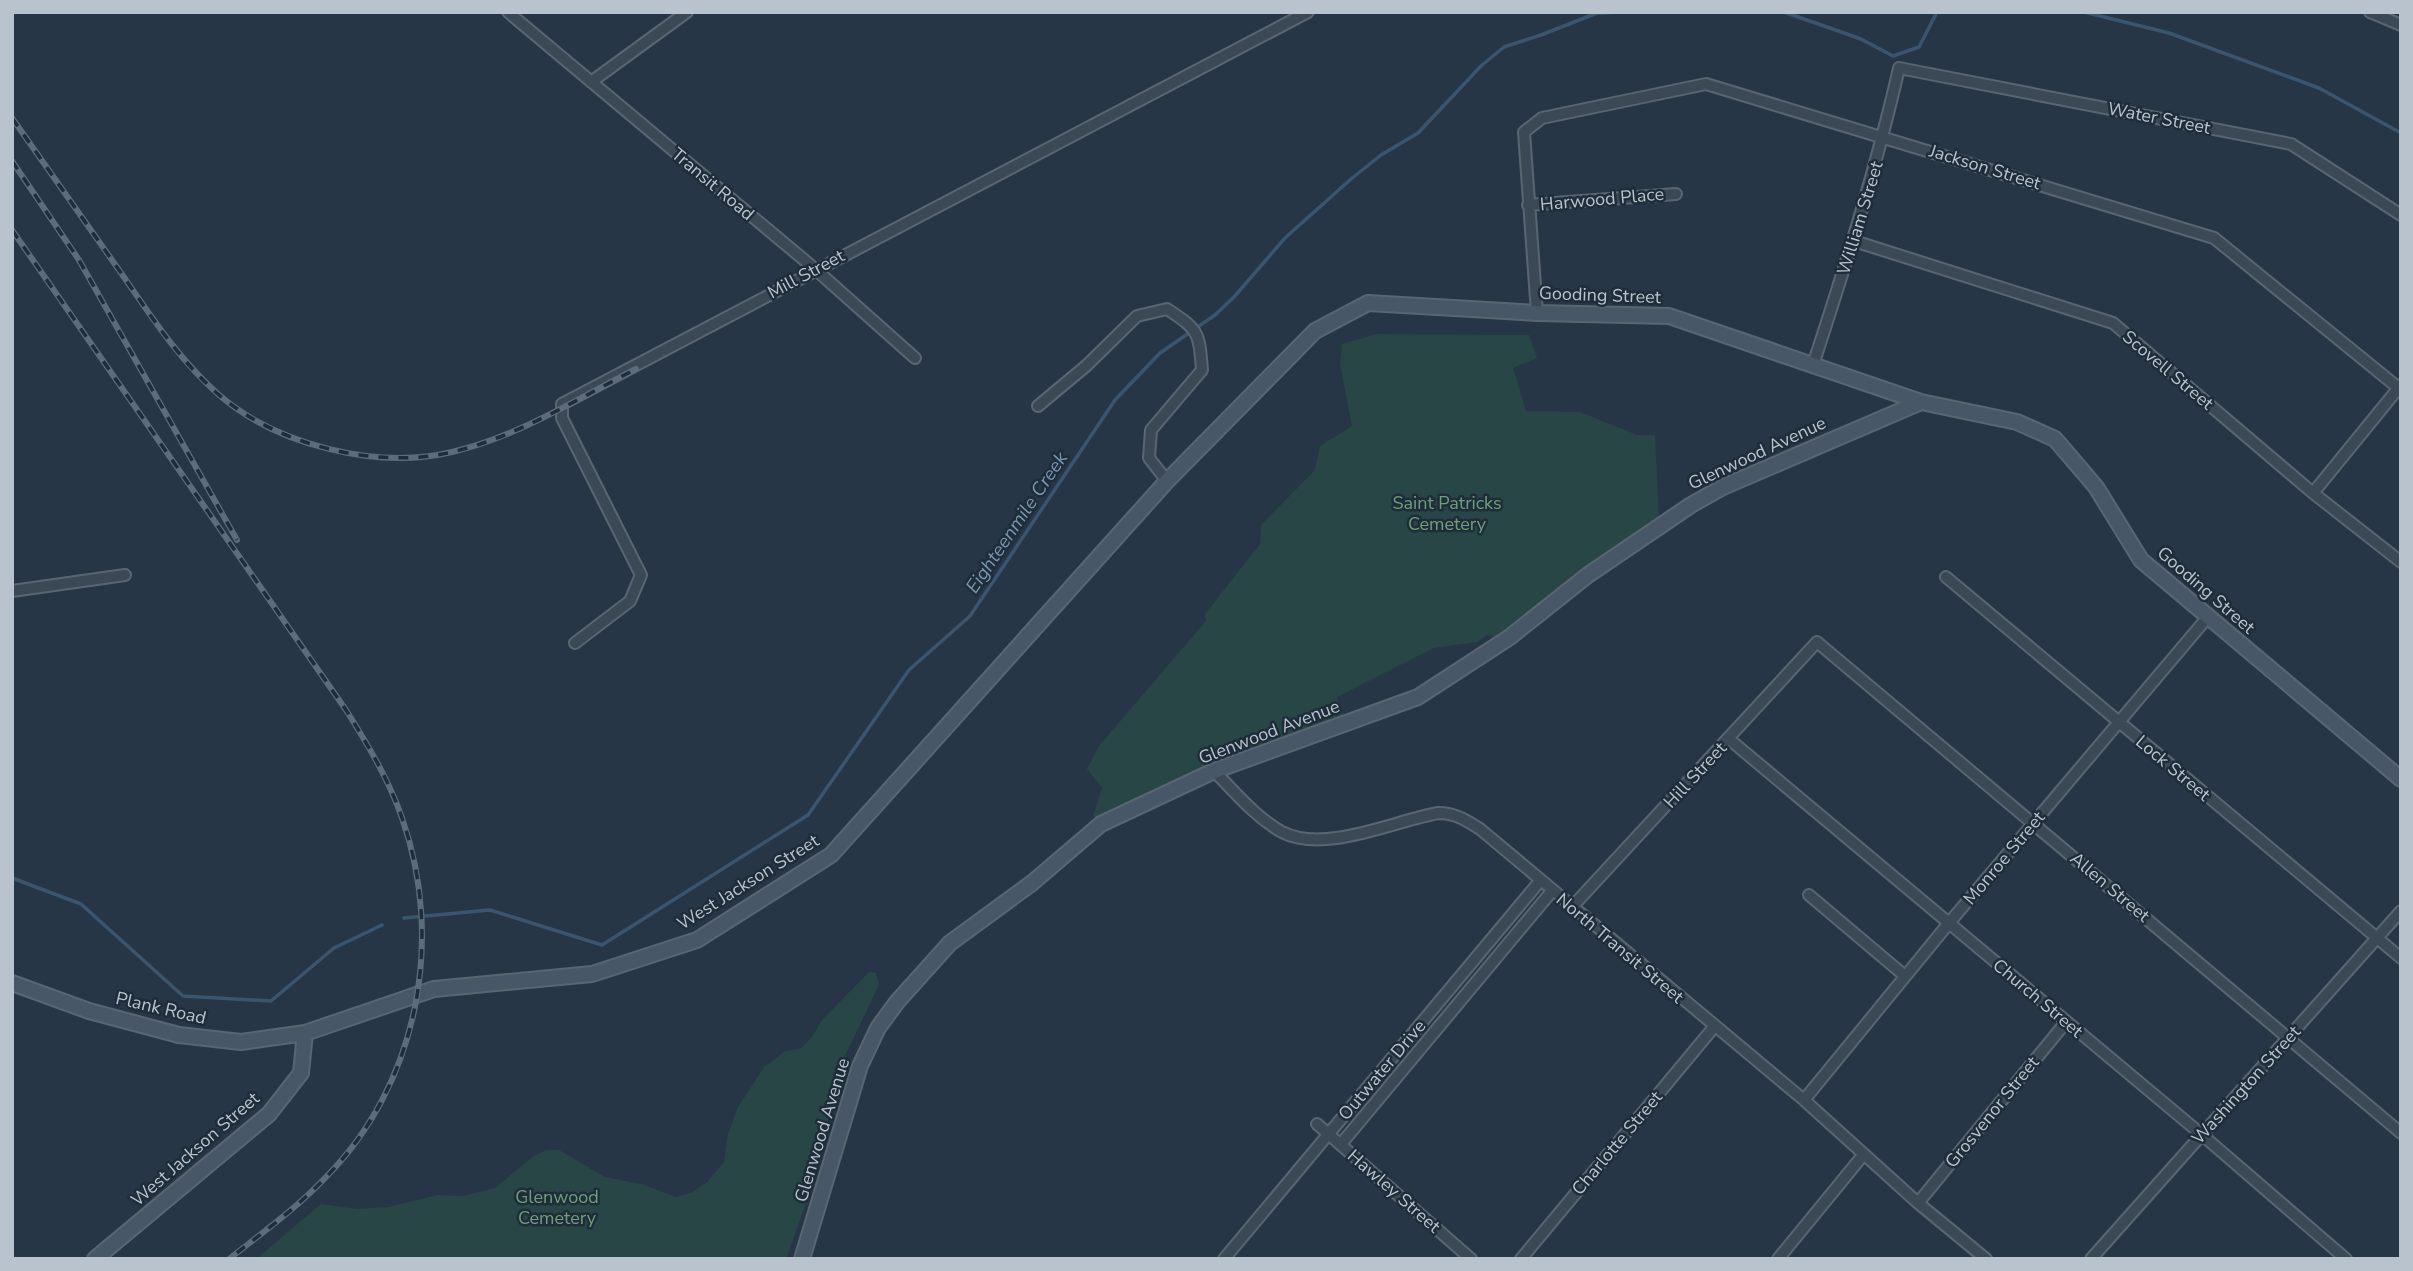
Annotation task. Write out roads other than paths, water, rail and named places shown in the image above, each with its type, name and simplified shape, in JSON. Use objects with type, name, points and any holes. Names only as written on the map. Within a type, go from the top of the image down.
[{"type":"street","name":"Transit Road","points":[[508,12],[815,269],[915,358]]},
{"type":"street","points":[[591,82],[687,12]]},
{"type":"street","name":"Mill Street","points":[[575,643],[630,601],[641,575],[562,418],[562,404],[1308,12]]},
{"type":"street","points":[[2370,12],[2401,25]]},
{"type":"street","name":"William Street","points":[[1813,365],[1854,241],[1884,136],[1899,68]]},
{"type":"street","name":"Water Street","points":[[1899,68],[2291,144],[2401,215]]},
{"type":"street","name":"Jackson Street","points":[[1528,205],[1524,132],[1542,118],[1706,84],[2214,237],[2400,388]]},
{"type":"street","name":"Harwood Place","points":[[1528,205],[1676,194]]},
{"type":"street","points":[[1528,205],[1536,313]]},
{"type":"street","name":"Scovell Street","points":[[1854,241],[2113,323],[2313,493],[2401,562]]},
{"type":"street","name":"Gooding Street","points":[[1167,481],[1314,331],[1368,303],[1536,313],[1670,316],[1921,402],[2017,422],[2055,439],[2096,487],[2141,561],[2401,779]]},
{"type":"street","points":[[1038,407],[1086,366],[1137,316],[1167,309],[1191,325],[1200,339],[1202,370],[1151,430],[1149,458],[1167,481]]},
{"type":"street","points":[[2313,493],[2400,388]]},
{"type":"street","name":"Glenwood Avenue","points":[[802,1259],[860,1066],[878,1028],[897,1002],[950,943],[1037,887],[1101,824],[1214,771],[1418,697],[1510,637],[1588,575],[1691,505],[1723,487],[1921,402]]},
{"type":"street","name":"West Jackson Street","points":[[95,1259],[269,1114],[301,1073],[305,1033],[434,989],[593,974],[697,940],[831,856],[1167,481]]},
{"type":"street","points":[[12,591],[125,575]]},
{"type":"street","name":"Lock Street","points":[[1946,577],[2401,958]]},
{"type":"street","name":"Monroe Street","points":[[1804,1100],[1949,923],[2207,618]]},
{"type":"street","name":"Hill Street","points":[[1572,906],[1817,642]]},
{"type":"street","name":"Allen Street","points":[[1817,642],[2401,1133]]},
{"type":"street","name":"Church Street","points":[[1729,739],[2201,1134],[2346,1259]]},
{"type":"street","name":"North Transit Street","points":[[1214,771],[1260,816],[1289,835],[1307,839],[1332,838],[1438,813],[1455,815],[1480,829],[1804,1100],[1918,1203],[1986,1259]]},
{"type":"street","name":"Outwater Drive","points":[[1224,1259],[1540,881]]},
{"type":"street","name":"Outwater Drive","points":[[1340,1144],[1552,891]]},
{"type":"street","points":[[1809,895],[1906,976]]},
{"type":"street","name":"Washington Street","points":[[2091,1259],[2401,911]]},
{"type":"street","name":"Plank Road","points":[[12,983],[89,1011],[179,1035],[241,1042],[305,1033]]},
{"type":"street","name":"Grosvenor Street","points":[[1918,1203],[2066,1022]]},
{"type":"street","name":"Charlotte Street","points":[[1521,1259],[1714,1027]]},
{"type":"street","name":"Hawley Street","points":[[1317,1124],[1471,1259]]},
{"type":"street","points":[[1778,1259],[1864,1154]]},
{"type":"waterway","name":"Eighteenmile Creek","points":[[404,918],[490,910],[602,945],[808,815],[909,670],[970,616],[1115,400],[1160,353],[1215,315],[1285,238],[1381,155],[1418,133],[1481,66],[1504,47],[1597,13],[1624,12]]},
{"type":"waterway","name":"Eighteenmile Creek","points":[[1784,12],[1861,39],[1893,56],[1919,47],[1937,12]]},
{"type":"waterway","name":"Eighteenmile Creek","points":[[2084,12],[2169,33],[2319,88],[2401,133]]},
{"type":"waterway","name":"Eighteenmile Creek","points":[[12,878],[81,904],[183,996],[271,1001],[334,948],[382,925]]},
{"type":"railway","points":[[12,118],[153,319],[190,366],[218,394],[242,412],[298,440],[360,455],[392,458],[452,452],[523,427],[636,369]]},
{"type":"railway","points":[[12,161],[79,260],[237,540]]},
{"type":"railway","points":[[12,230],[346,710],[391,790],[415,865],[421,912],[421,961],[415,1008],[402,1055],[383,1099],[357,1140],[326,1177],[291,1210],[229,1259]]},
{"type":"park label","name":"Saint Patricks Cemetery","points":[[1447,513]]},
{"type":"park label","name":"Glenwood Cemetery","points":[[557,1207]]}]
